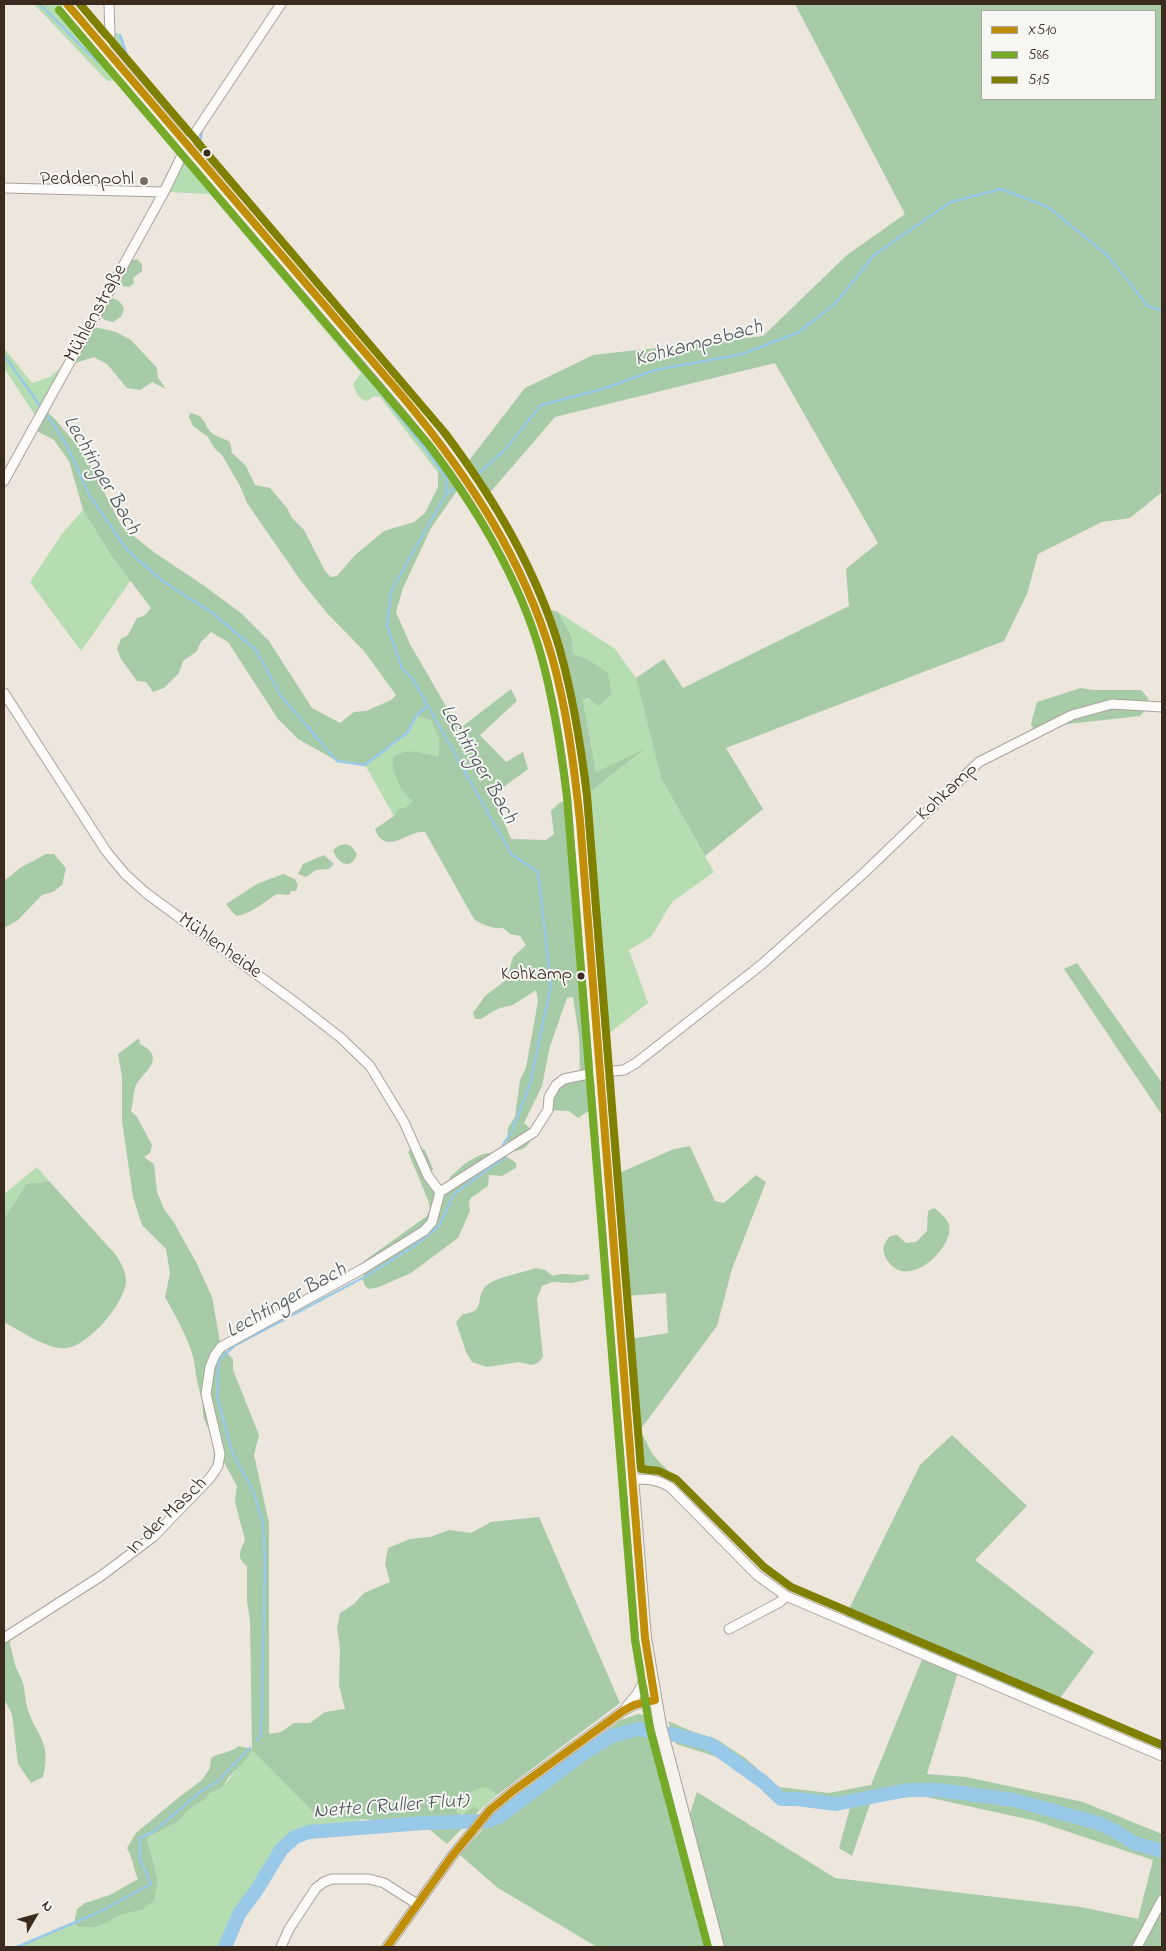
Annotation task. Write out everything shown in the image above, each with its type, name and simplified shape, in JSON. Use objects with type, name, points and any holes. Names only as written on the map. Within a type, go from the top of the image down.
[{"type":"main road","points":[[67,4],[363,351],[450,457],[480,502],[515,565],[533,604],[548,648],[561,692],[580,821],[645,1638],[664,1746],[718,1947]]},
{"type":"street","points":[[104,48],[110,35],[109,4]]},
{"type":"street","name":"Mühlenstraße","points":[[4,481],[164,192],[187,145],[281,4]]},
{"type":"street","points":[[4,188],[164,192]]},
{"type":"street","name":"Mühlenheide","points":[[4,693],[106,851],[125,874],[161,905],[341,1038],[370,1066],[404,1122],[428,1176],[440,1192]]},
{"type":"street","name":"Kohkamp","points":[[601,1072],[624,1070],[636,1063],[762,965],[865,872],[979,762],[1072,715],[1112,704],[1162,707]]},
{"type":"street","points":[[440,1192],[534,1132],[548,1110],[549,1097],[556,1085],[564,1079],[601,1072]]},
{"type":"street","name":"In der Masch","points":[[4,1638],[102,1576],[153,1537],[210,1478],[218,1466],[220,1454],[206,1394],[210,1367],[221,1347],[364,1268],[424,1230],[432,1222],[440,1192]]},
{"type":"street","points":[[632,1479],[660,1481],[670,1487],[757,1575],[786,1596],[1162,1756]]},
{"type":"street","points":[[729,1629],[780,1602],[786,1596]]},
{"type":"street","points":[[623,1711],[636,1694],[650,1670]]},
{"type":"street","points":[[387,1947],[471,1831],[490,1810],[623,1711],[634,1705],[655,1700]]},
{"type":"street","points":[[281,1947],[289,1929],[316,1888],[332,1879],[369,1879],[384,1883],[417,1904]]},
{"type":"street","points":[[1137,1947],[1162,1900]]},
{"type":"green space","points":[[34,4],[58,4],[120,80],[107,81]]},
{"type":"green space","points":[[795,4],[1162,4],[1162,492],[1130,518],[1102,522],[1038,554],[1027,594],[1004,641],[726,748],[763,809],[705,856],[661,778],[636,678],[664,659],[683,688],[849,606],[846,569],[878,543],[775,363],[555,417],[487,496],[467,463],[525,388],[593,355],[763,336],[847,255],[905,214]]},
{"type":"green space","points":[[114,32],[120,35],[123,40],[128,59],[186,127],[194,131],[190,134],[182,133],[117,56],[113,48]]},
{"type":"green space","points":[[197,137],[467,463],[487,496],[480,501],[470,485],[461,485],[444,462],[438,473],[380,397],[374,396],[367,401],[359,397],[353,384],[361,373],[210,194],[166,192]]},
{"type":"green space","points":[[137,259],[142,264],[142,271],[133,278],[134,283],[129,287],[115,281],[125,262]]},
{"type":"green space","points":[[105,298],[117,300],[124,309],[121,317],[113,322],[105,320],[97,313]]},
{"type":"green space","points":[[90,326],[116,332],[131,340],[157,368],[158,378],[166,389],[152,382],[140,390],[127,388],[107,364],[94,357],[69,365]]},
{"type":"green space","points":[[4,348],[32,383],[50,377],[59,369],[69,365],[38,420],[4,368]]},
{"type":"green space","points":[[44,409],[88,453],[90,465],[122,527],[155,553],[241,613],[269,641],[312,708],[340,723],[354,712],[366,711],[391,700],[396,695],[364,651],[326,612],[301,581],[247,503],[240,486],[222,455],[215,449],[208,437],[193,426],[189,417],[190,413],[203,419],[211,432],[230,442],[232,453],[246,466],[255,485],[270,488],[287,508],[292,518],[304,530],[325,571],[331,577],[337,576],[354,556],[384,531],[414,522],[425,513],[438,487],[438,473],[444,461],[461,485],[431,528],[403,588],[396,612],[410,644],[459,729],[511,689],[517,701],[480,735],[506,762],[523,752],[528,769],[493,795],[511,839],[546,840],[554,834],[551,811],[559,803],[570,799],[585,958],[596,1106],[578,1118],[569,1111],[548,1110],[556,1085],[580,1074],[579,1036],[573,997],[567,998],[550,1046],[542,1086],[524,1123],[534,1132],[533,1136],[529,1144],[523,1149],[511,1151],[507,1141],[508,1128],[515,1117],[520,1080],[526,1068],[538,1001],[536,990],[513,1005],[500,1008],[481,1019],[475,1019],[473,1013],[485,996],[506,980],[513,957],[526,945],[520,936],[510,934],[503,928],[488,926],[474,919],[425,832],[412,834],[391,842],[385,841],[380,837],[375,829],[394,816],[399,809],[405,808],[413,801],[398,782],[395,775],[393,757],[404,752],[410,752],[438,757],[439,739],[431,720],[416,716],[408,732],[365,765],[337,761],[298,739],[278,719],[228,642],[211,632],[201,642],[196,652],[183,661],[179,673],[164,688],[153,692],[146,682],[137,681],[121,659],[117,649],[121,639],[128,635],[137,618],[144,616],[151,608],[110,554],[83,510],[69,461],[54,440],[33,429]]},
{"type":"green space","points":[[83,510],[110,554],[131,580],[81,651],[30,582],[62,534]]},
{"type":"green space","points":[[533,604],[558,612],[572,637],[573,654],[588,659],[608,673],[612,694],[599,706],[588,698],[583,700],[596,772],[645,749],[594,789],[570,799],[552,687],[529,614]]},
{"type":"green space","points":[[558,612],[615,649],[636,678],[661,778],[714,872],[672,902],[651,937],[629,950],[648,1003],[609,1033],[577,796],[594,789],[643,751],[596,772],[583,700],[612,694],[608,673],[588,659],[573,654],[572,637]]},
{"type":"green space","points":[[1081,688],[1093,690],[1141,690],[1148,698],[1149,706],[1140,716],[1050,726],[1035,734],[1031,724],[1037,702]]},
{"type":"green space","points":[[416,716],[431,720],[439,739],[438,758],[420,752],[413,801],[394,816],[365,765],[408,733]]},
{"type":"green space","points":[[346,844],[351,846],[357,854],[351,863],[344,864],[338,859],[333,850],[338,846]]},
{"type":"green space","points":[[46,854],[54,854],[66,868],[62,885],[53,892],[42,895],[18,920],[4,928],[4,881],[20,868]]},
{"type":"green space","points":[[324,855],[334,864],[329,869],[316,870],[306,877],[298,874],[303,864]]},
{"type":"green space","points":[[283,874],[295,879],[298,885],[296,891],[291,891],[289,895],[277,894],[254,910],[237,916],[226,904],[257,884]]},
{"type":"green space","points":[[1077,963],[1162,1083],[1162,1115],[1064,969]]},
{"type":"green space","points":[[139,1038],[140,1044],[149,1050],[153,1061],[135,1088],[131,1111],[137,1117],[152,1145],[150,1153],[144,1157],[154,1164],[157,1192],[164,1209],[173,1221],[196,1262],[212,1297],[221,1347],[233,1359],[233,1370],[259,1435],[254,1455],[269,1523],[269,1734],[281,1732],[294,1723],[310,1723],[325,1712],[345,1709],[339,1685],[340,1647],[337,1628],[340,1613],[354,1604],[364,1593],[390,1582],[385,1564],[388,1548],[410,1539],[430,1537],[449,1530],[471,1533],[491,1522],[539,1517],[620,1703],[497,1795],[487,1787],[472,1791],[464,1798],[457,1812],[462,1815],[475,1806],[479,1811],[447,1844],[422,1823],[341,1818],[314,1813],[252,1750],[222,1788],[210,1793],[205,1799],[186,1812],[179,1821],[147,1838],[158,1880],[154,1901],[142,1910],[123,1914],[97,1927],[80,1927],[74,1924],[77,1909],[85,1903],[110,1895],[138,1879],[127,1848],[136,1833],[202,1780],[210,1768],[211,1758],[239,1746],[252,1749],[250,1620],[247,1601],[247,1566],[240,1557],[245,1540],[235,1502],[237,1486],[220,1455],[210,1478],[214,1447],[211,1433],[203,1417],[202,1400],[193,1356],[190,1346],[165,1297],[170,1273],[166,1249],[142,1225],[133,1197],[122,1121],[122,1077],[118,1054]]},
{"type":"green space","points":[[414,1146],[425,1150],[433,1169],[428,1176],[440,1192],[451,1185],[450,1177],[473,1158],[481,1155],[498,1153],[516,1163],[516,1168],[502,1176],[489,1175],[488,1186],[471,1198],[469,1202],[470,1211],[458,1238],[411,1273],[379,1287],[369,1289],[365,1286],[363,1280],[364,1261],[427,1216],[430,1208],[408,1152]]},
{"type":"green space","points":[[690,1146],[715,1201],[724,1203],[756,1175],[766,1182],[732,1269],[717,1326],[640,1430],[653,1455],[672,1475],[648,1472],[638,1463],[630,1339],[668,1333],[666,1293],[626,1296],[617,1174],[674,1149]]},
{"type":"green space","points":[[37,1167],[49,1181],[26,1184],[4,1219],[4,1194]]},
{"type":"green space","points":[[49,1181],[115,1254],[123,1267],[126,1278],[124,1291],[119,1301],[104,1322],[85,1340],[67,1348],[43,1343],[4,1322],[4,1219],[26,1184]]},
{"type":"green space","points":[[934,1208],[945,1218],[949,1225],[949,1234],[945,1244],[928,1263],[917,1269],[906,1271],[896,1269],[885,1256],[883,1250],[886,1242],[890,1236],[897,1235],[906,1243],[916,1242],[927,1231],[928,1211]]},
{"type":"green space","points":[[536,1268],[545,1270],[553,1276],[588,1274],[590,1279],[572,1283],[552,1282],[542,1286],[537,1299],[543,1357],[538,1363],[531,1365],[519,1362],[487,1367],[472,1362],[466,1352],[456,1322],[463,1314],[475,1311],[482,1292],[490,1283]]},
{"type":"green space","points":[[952,1435],[1027,1506],[975,1560],[1094,1652],[1055,1705],[845,1617],[920,1465]]},
{"type":"green space","points":[[4,1630],[7,1631],[15,1665],[23,1683],[27,1707],[42,1739],[46,1755],[43,1777],[31,1783],[18,1764],[12,1714],[4,1699]]},
{"type":"green space","points":[[923,1657],[958,1672],[927,1774],[966,1777],[1083,1802],[1162,1834],[1162,1947],[724,1947],[689,1817],[697,1792],[835,1878],[1081,1907],[1138,1919],[1153,1860],[1036,1821],[922,1796],[871,1801],[852,1856],[839,1848],[852,1801],[836,1804],[781,1799],[730,1761],[676,1744],[668,1721],[718,1740],[745,1758],[779,1787],[829,1793],[871,1785]]},
{"type":"green space","points":[[638,1714],[646,1717],[708,1947],[597,1947],[498,1888],[460,1855],[503,1806],[621,1720]]},
{"type":"green space","points":[[252,1749],[314,1813],[341,1818],[359,1818],[361,1828],[309,1833],[295,1837],[281,1850],[256,1891],[232,1916],[225,1929],[221,1947],[17,1947],[74,1924],[80,1927],[97,1926],[123,1914],[142,1910],[154,1901],[158,1880],[147,1838],[179,1821],[186,1812],[205,1799],[210,1793],[222,1788]]},
{"type":"green space","points":[[480,1787],[487,1787],[497,1795],[479,1811],[475,1807],[467,1813],[460,1815],[457,1809],[461,1802]]},
{"type":"waterway","points":[[40,4],[138,102],[176,152]]},
{"type":"waterway","points":[[81,4],[103,27]]},
{"type":"waterway","points":[[120,35],[128,59],[186,127]]},
{"type":"waterway","points":[[202,130],[200,143],[284,241]]},
{"type":"waterway","points":[[192,169],[350,354],[426,450],[447,479],[446,493]]},
{"type":"waterway","name":"Kohkampsbach","points":[[479,473],[504,451],[541,405],[603,389],[655,370],[743,354],[799,332],[836,303],[874,255],[951,202],[1001,189],[1048,207],[1107,255],[1148,306],[1162,311]]},
{"type":"waterway","points":[[297,256],[467,463],[523,554],[544,603],[566,670],[584,758],[585,788]]},
{"type":"waterway","name":"Lechtinger Bach","points":[[4,355],[40,406]]},
{"type":"waterway","name":"Lechtinger Bach","points":[[47,415],[66,444],[90,496],[127,550],[164,582],[214,614],[256,650],[281,696],[337,761],[365,765],[408,732],[416,716],[427,706]]},
{"type":"waterway","name":"Lechtinger Bach","points":[[457,487],[446,494],[391,591],[387,625],[402,668],[414,681],[511,854],[538,872],[551,985],[530,1084],[512,1131],[503,1145]]},
{"type":"waterway","name":"Lechtinger Bach","points":[[257,1740],[261,1735],[265,1562],[263,1524],[254,1493],[232,1452],[217,1396],[219,1360],[234,1346],[368,1275],[413,1247],[439,1226],[454,1194],[505,1157]]},
{"type":"waterway","name":"Nette (Ruller Flut)","points":[[225,1947],[239,1914],[256,1891],[281,1850],[295,1837],[309,1832],[423,1823],[488,1821],[499,1817],[583,1754],[612,1736],[638,1729],[676,1735],[710,1744],[762,1781],[781,1799],[836,1804],[907,1790],[939,1790],[1014,1800],[1101,1824],[1134,1843],[1162,1851]]},
{"type":"waterway","name":"Lechtinger Bach","points":[[17,1947],[97,1913],[151,1884],[140,1859],[140,1838],[153,1832],[200,1792],[218,1781],[250,1748]]},
{"type":"transit line","name":"X510","points":[[67,4],[402,396],[449,456],[509,551],[525,585],[552,657],[562,697],[569,738],[580,821],[645,1638],[655,1700],[634,1705],[623,1711],[513,1791],[490,1810],[452,1856],[387,1947]]},
{"type":"transit line","name":"515","points":[[80,4],[445,433],[480,483],[512,536],[539,592],[550,620],[565,668],[573,704],[587,795],[641,1469],[659,1471],[676,1479],[764,1567],[791,1587],[1162,1745]]},
{"type":"transit line","name":"586","points":[[59,10],[429,445],[464,494],[495,545],[509,572],[532,626],[546,673],[560,743],[567,797],[635,1640],[650,1729],[708,1947]]},
{"type":"place","name":"Peddenpohl","points":[[144,181]]},
{"type":"place","name":"Kohkamp","points":[[581,976]]}]
